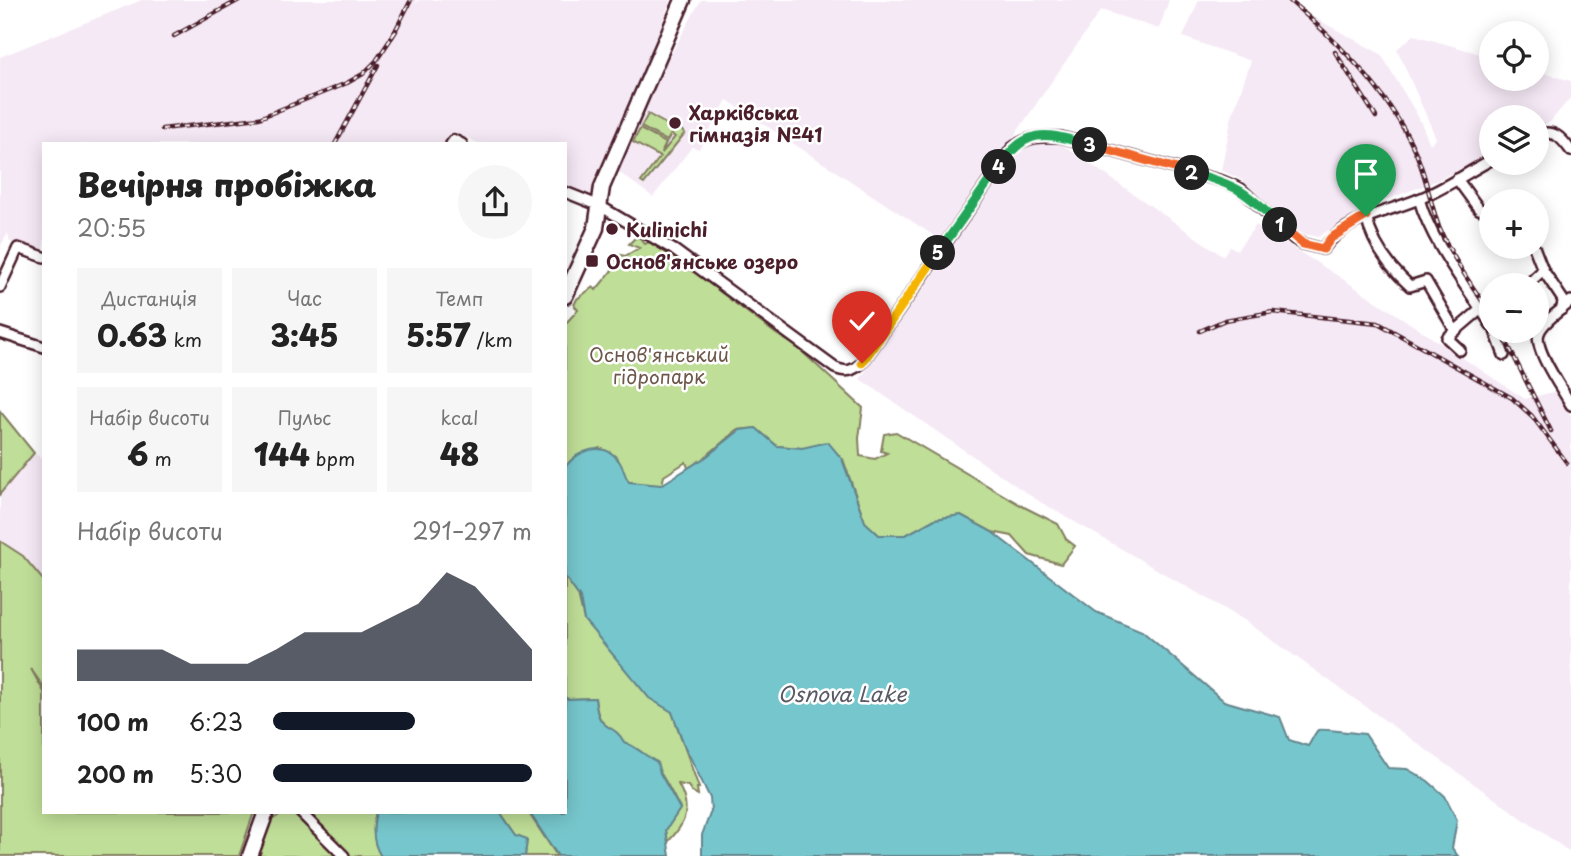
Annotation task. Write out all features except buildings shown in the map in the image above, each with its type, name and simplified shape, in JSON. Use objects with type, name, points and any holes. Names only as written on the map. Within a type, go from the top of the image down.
[{"type":"main road","points":[[567,292],[596,228],[602,187],[683,0]]},
{"type":"main road","points":[[250,856],[265,814]]},
{"type":"street","points":[[1549,133],[1558,135],[1571,151]]},
{"type":"street","points":[[567,193],[600,206],[674,250],[835,369],[844,372],[853,371],[862,363],[1012,148],[1022,140],[1039,135],[1060,137],[1222,181],[1241,189],[1294,239],[1323,249],[1331,238],[1366,216],[1419,199],[1479,167]]},
{"type":"street","points":[[1457,179],[1479,209]]},
{"type":"street","points":[[1419,199],[1424,216],[1441,247],[1479,306]]},
{"type":"street","points":[[1366,216],[1370,236],[1396,273],[1410,286],[1426,281],[1454,330]]},
{"type":"street","points":[[0,287],[18,248],[42,256]]},
{"type":"street","points":[[1539,259],[1563,300],[1562,309]]},
{"type":"street","points":[[1540,273],[1543,270]]},
{"type":"street","points":[[1571,301],[1539,333],[1538,343],[1544,359],[1571,405]]},
{"type":"street","points":[[1460,350],[1447,338],[1479,311]]},
{"type":"street","points":[[0,333],[42,346]]},
{"type":"street","points":[[1500,343],[1504,355]]},
{"type":"street","points":[[302,814],[344,856]]},
{"type":"shaded area","points":[[142,0],[417,0],[416,4],[419,0],[671,0],[604,169],[587,199],[567,189],[567,142],[476,142],[455,132],[446,142],[42,142],[42,251],[10,242],[8,233],[0,247],[0,57]]},
{"type":"shaded area","points":[[701,0],[1169,0],[1159,29],[1101,10],[942,241],[727,100],[699,149],[692,147],[653,197],[617,171],[649,94]]},
{"type":"shaded area","points":[[1199,0],[1282,0],[1381,54],[1419,118],[1430,144],[1436,138],[1397,49],[1414,35],[1479,54],[1479,91],[1549,91],[1549,75],[1571,81],[1571,97],[1549,123],[1549,105],[1479,105],[1479,159],[1436,181],[1367,207],[1318,237],[1299,233],[1242,180],[1221,170],[1232,116],[1251,61],[1183,37]]},
{"type":"shaded area","points":[[1057,141],[1223,256],[1230,246],[1237,250],[1256,225],[1525,399],[1557,391],[1571,416],[1571,853],[1244,620],[1037,500],[860,379],[1021,146]]},
{"type":"shaded area","points":[[34,453],[42,459],[42,579],[23,556],[0,541],[0,494]]},
{"type":"green space","points":[[648,114],[675,129],[677,126],[685,133],[644,184],[641,182],[660,157],[633,142],[640,129],[666,143],[661,154],[675,137],[671,134],[667,141],[641,127]]},
{"type":"green space","name":"Основ'янський гідропарк","points":[[639,237],[645,244],[649,242],[681,262],[776,334],[796,346],[863,408],[859,438],[860,456],[875,459],[887,453],[881,451],[884,434],[896,432],[1058,524],[1066,539],[1075,546],[1061,564],[1029,555],[1012,536],[992,532],[961,515],[935,519],[906,535],[879,535],[865,522],[843,459],[802,448],[777,446],[756,428],[737,430],[704,458],[688,468],[686,462],[664,476],[662,485],[631,482],[624,476],[615,456],[599,448],[567,468],[567,322],[578,310],[574,305],[577,299],[593,287],[596,290],[618,263],[617,254],[625,256],[639,248],[629,244]]},
{"type":"green space","points":[[0,411],[34,453],[0,494]]},
{"type":"green space","points":[[0,541],[23,556],[42,579],[42,685],[31,669],[42,688],[42,814],[253,814],[239,856],[0,856]]},
{"type":"green space","points":[[567,576],[578,595],[584,620],[672,712],[699,788],[698,795],[688,786],[678,784],[685,801],[685,815],[668,842],[666,830],[680,809],[670,789],[643,753],[624,743],[620,736],[603,723],[595,698],[567,699]]},
{"type":"green space","points":[[281,814],[298,814],[338,856],[251,856],[260,828]]},
{"type":"green space","points":[[311,814],[376,814],[374,835],[381,856],[350,856]]},
{"type":"green space","points":[[501,814],[529,814],[557,856],[525,856],[527,840],[516,835]]},
{"type":"water","name":"Osnova Lake","points":[[756,428],[777,446],[802,448],[828,442],[842,459],[865,522],[879,535],[906,535],[935,519],[961,515],[992,532],[1096,612],[1142,631],[1224,701],[1280,717],[1289,740],[1308,746],[1318,730],[1365,734],[1388,768],[1407,769],[1428,781],[1445,796],[1457,820],[1452,848],[1458,856],[702,856],[702,835],[711,811],[710,798],[685,747],[672,712],[649,698],[584,620],[580,598],[567,580],[567,465],[584,452],[599,449],[619,461],[629,482],[661,485],[706,457],[740,430]]},
{"type":"water","points":[[567,698],[595,698],[602,722],[624,742],[657,762],[660,773],[680,809],[666,830],[670,856],[558,856],[530,814],[567,814]]},
{"type":"water","points":[[376,814],[501,814],[516,835],[527,839],[525,856],[381,856],[376,846]]},
{"type":"railway","points":[[174,36],[239,0]]},
{"type":"railway","points":[[392,37],[411,0]]},
{"type":"railway","points":[[1289,0],[1326,33],[1360,69],[1391,108],[1419,160],[1444,238],[1479,296]]},
{"type":"railway","points":[[162,129],[259,118],[347,83],[363,74],[376,61],[396,31]]},
{"type":"railway","points":[[1335,52],[1376,117]]},
{"type":"railway","points":[[336,142],[378,65]]},
{"type":"railway","points":[[1200,331],[1225,320],[1273,312],[1378,323],[1512,398],[1532,416],[1567,463]]},
{"type":"railway","points":[[1507,343],[1551,431]]},
{"type":"place","name":"Харківська гімназія №41","points":[[675,123]]},
{"type":"place","name":"Kulinichi","points":[[612,229]]},
{"type":"place","name":"Основ'янське озеро","points":[[592,261]]},
{"type":"route","points":[[862,363],[1012,148],[1022,140],[1039,135],[1060,137],[1222,181],[1241,189],[1256,201],[1294,239],[1323,249],[1331,238],[1366,216]]}]
